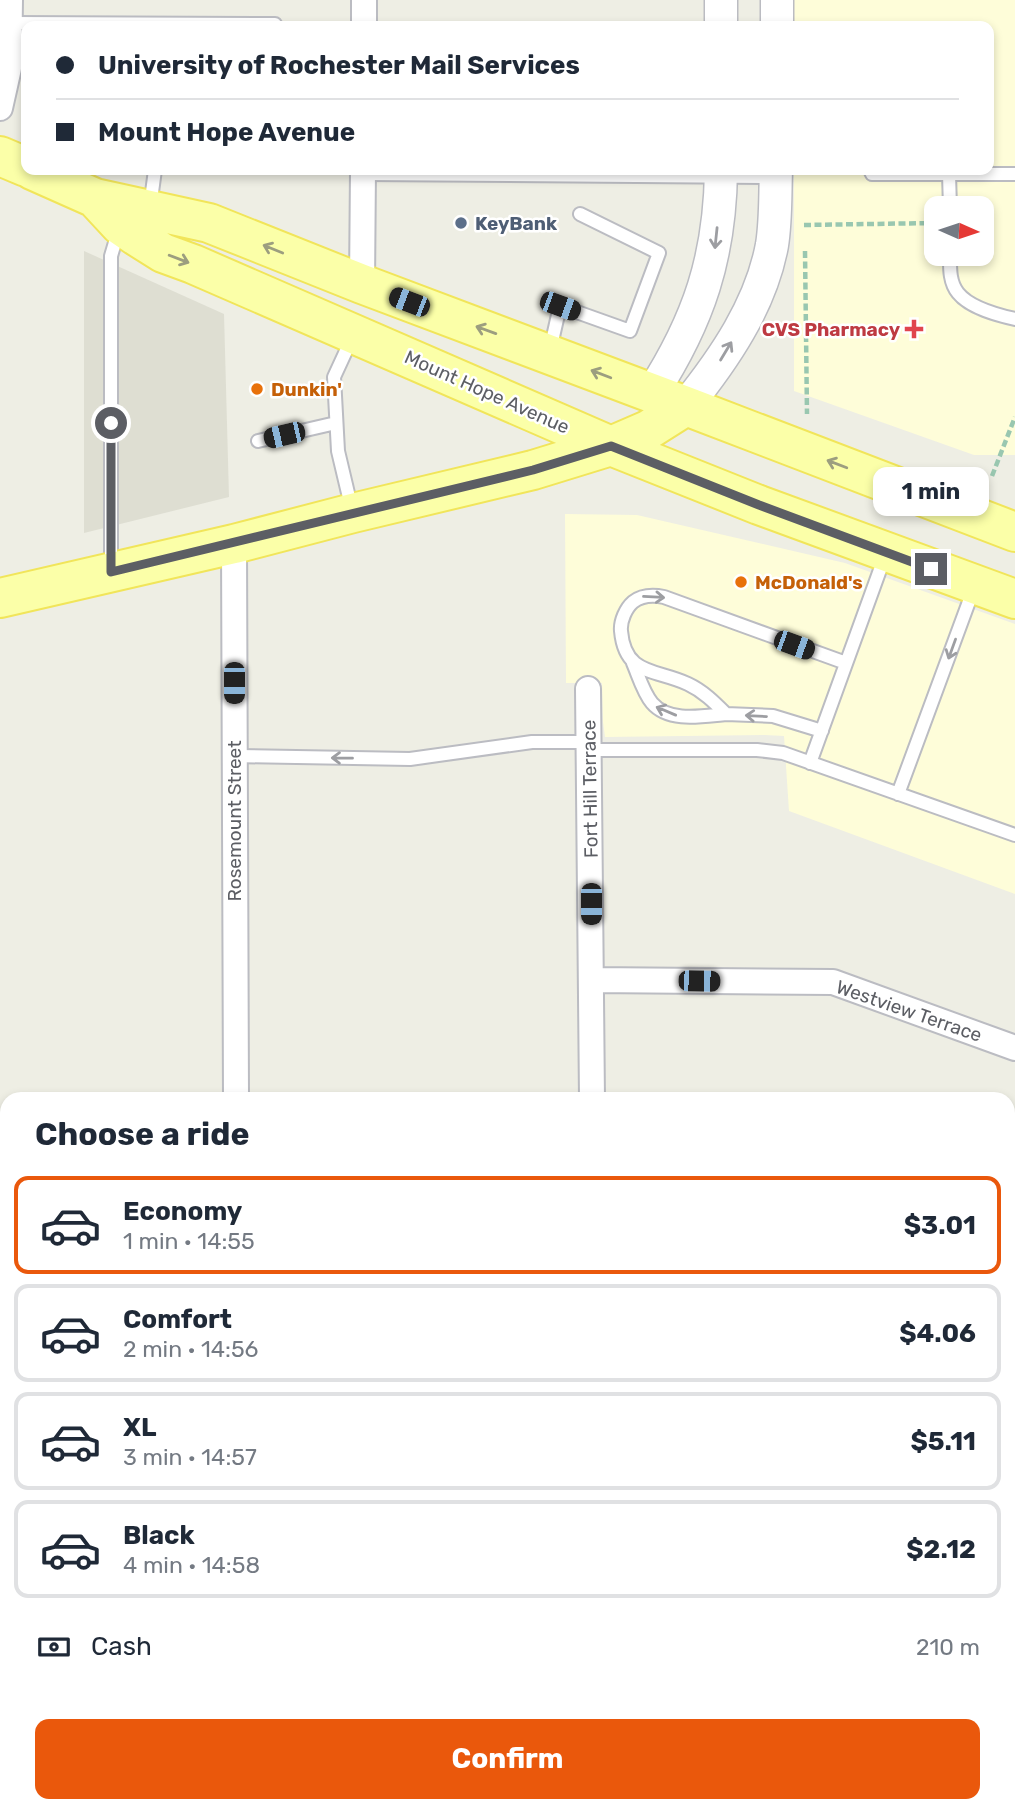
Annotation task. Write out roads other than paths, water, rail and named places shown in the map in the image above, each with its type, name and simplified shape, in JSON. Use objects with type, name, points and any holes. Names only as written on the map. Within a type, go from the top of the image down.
[{"type":"main road","points":[[0,156],[21,165]]},
{"type":"main road","name":"Mount Hope Avenue","points":[[43,175],[122,211],[209,223],[362,284],[1015,532]]},
{"type":"main road","name":"Mount Hope Avenue","points":[[122,211],[163,253],[194,264],[611,446],[759,505],[1015,599]]},
{"type":"main road","points":[[0,598],[234,544],[533,470],[611,446],[669,399]]},
{"type":"street","points":[[363,21],[364,0]]},
{"type":"street","points":[[721,0],[721,21]]},
{"type":"street","points":[[776,21],[777,0]]},
{"type":"street","points":[[0,108],[9,68],[10,12]]},
{"type":"street","points":[[362,284],[363,175]]},
{"type":"street","points":[[720,175],[715,248],[698,307],[670,366],[669,399],[710,377],[744,320],[765,276],[776,214],[776,175]]},
{"type":"street","name":"Rosemount Street","points":[[234,544],[236,1092]]},
{"type":"street","name":"Fort Hill Terrace","points":[[588,689],[592,1092]]},
{"type":"street","name":"Westview Terrace","points":[[592,980],[833,982],[1015,1048]]},
{"type":"lane","points":[[10,12],[112,21]]},
{"type":"lane","points":[[994,174],[1015,174]]},
{"type":"lane","points":[[111,572],[111,257],[122,211],[151,175]]},
{"type":"lane","points":[[949,175],[950,196]]},
{"type":"lane","points":[[550,354],[560,306],[630,331],[659,253],[580,214]]},
{"type":"lane","points":[[950,266],[950,275],[957,292],[973,305],[1015,319]]},
{"type":"lane","points":[[353,513],[338,451],[334,377],[354,334]]},
{"type":"lane","points":[[258,441],[336,423]]},
{"type":"lane","points":[[810,763],[887,553]]},
{"type":"lane","points":[[898,794],[975,585]]},
{"type":"lane","points":[[822,731],[773,716],[726,714],[685,717],[662,711],[653,705],[645,692],[634,663],[627,654],[620,627],[632,603],[642,597],[664,597],[846,663]]},
{"type":"lane","points":[[634,663],[686,683],[702,692],[726,714]]},
{"type":"lane","points":[[233,756],[410,759],[532,742],[757,750],[783,753],[1015,835]]},
{"type":"place","name":"KeyBank","points":[[461,223]]},
{"type":"place","name":"CVS Pharmacy","points":[[914,329]]},
{"type":"place","name":"Dunkin'","points":[[257,389]]},
{"type":"place","name":"McDonald's","points":[[741,582]]}]
